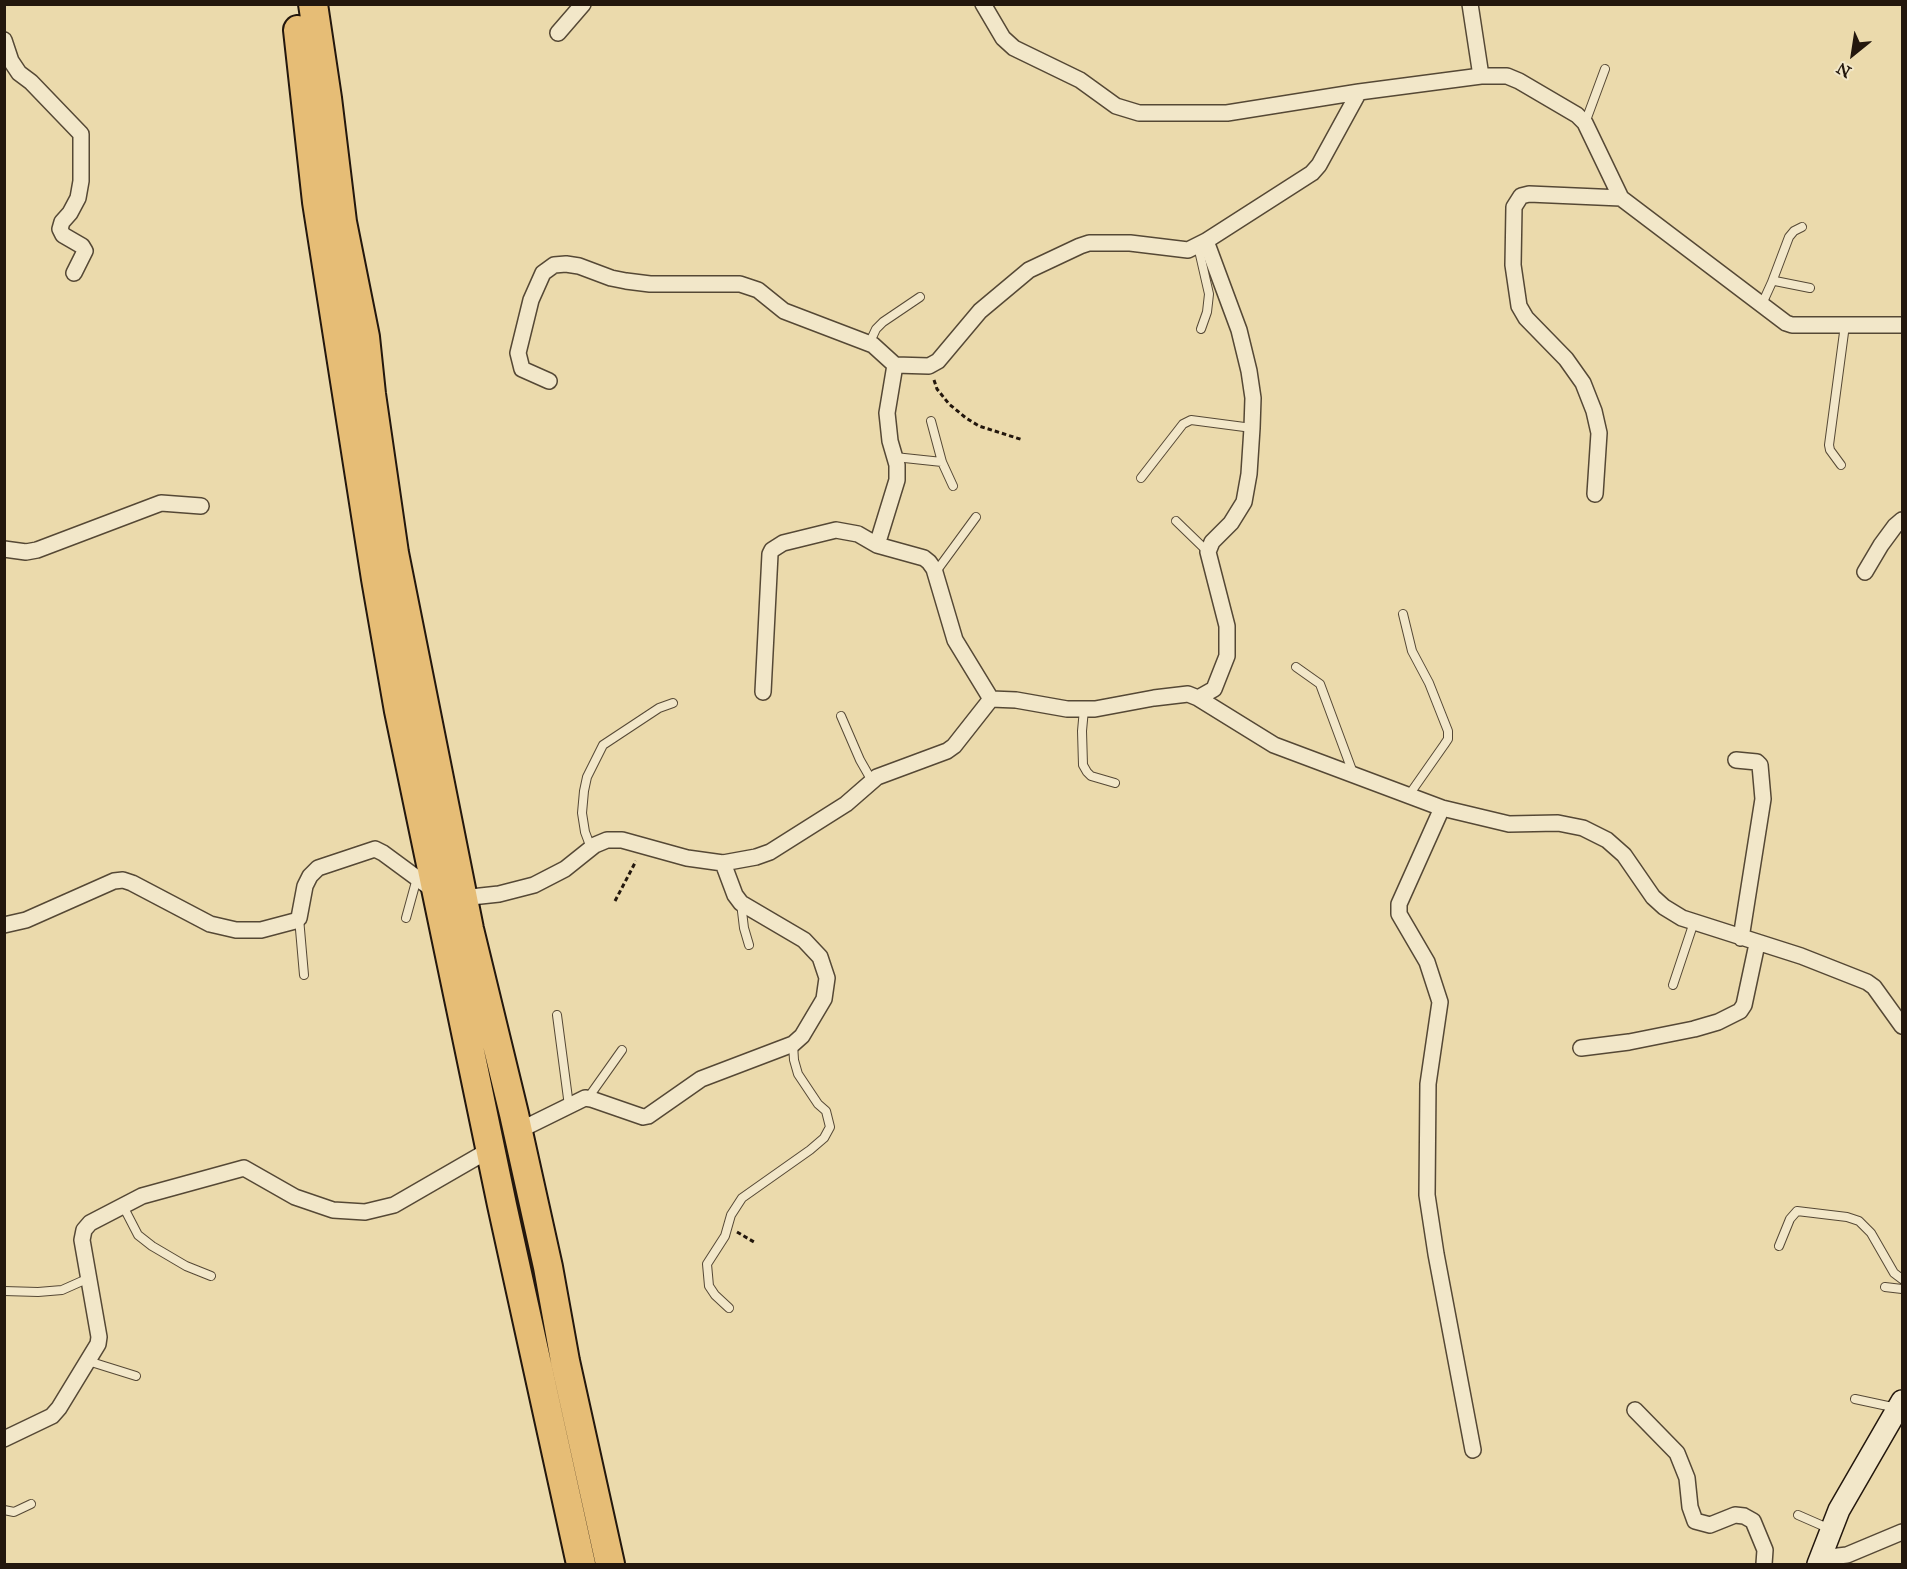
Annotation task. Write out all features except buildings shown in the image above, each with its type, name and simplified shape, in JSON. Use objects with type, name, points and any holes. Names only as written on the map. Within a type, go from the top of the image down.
[{"type":"highway","points":[[296,4],[333,232]]},
{"type":"highway","points":[[313,4],[333,232],[375,579],[399,711],[581,1564]]},
{"type":"highway","points":[[438,889],[518,1131],[610,1564]]},
{"type":"street","points":[[558,33],[583,4]]},
{"type":"street","points":[[983,4],[1003,38],[1014,48],[1080,80],[1116,106],[1139,113],[1227,113],[1359,92],[1481,76],[1507,76],[1577,115],[1585,123],[1621,198],[1792,325],[1902,325]]},
{"type":"street","points":[[1470,4],[1481,76]]},
{"type":"street","points":[[4,40],[11,61],[20,73],[81,134],[81,182],[78,198],[60,229],[63,235],[82,246],[85,251],[74,273]]},
{"type":"street","points":[[549,381],[522,369],[518,353],[531,300],[543,273],[554,265],[579,266],[611,278],[650,284],[740,284],[758,290],[784,311],[869,344],[895,365],[929,366],[939,361],[980,311],[1029,270],[1080,246],[1089,243],[1130,243],[1188,250],[1202,244],[1312,173],[1319,165],[1359,92]]},
{"type":"street","points":[[1595,494],[1599,433],[1594,411],[1583,383],[1566,360],[1526,318],[1519,306],[1513,265],[1514,207],[1521,196],[1529,195],[1621,198]]},
{"type":"street","points":[[1198,698],[1214,689],[1227,656],[1227,626],[1208,552],[1212,542],[1231,523],[1244,502],[1249,474],[1252,428],[1251,389],[1239,330],[1202,244]]},
{"type":"street","points":[[877,545],[897,480],[887,413],[895,365]]},
{"type":"street","points":[[4,549],[26,552],[37,550],[161,503],[201,506]]},
{"type":"street","points":[[1865,572],[1881,545],[1902,520]]},
{"type":"street","points":[[763,692],[770,554],[783,543],[836,530],[858,534],[877,545],[924,558],[929,562],[935,573],[955,639],[991,699]]},
{"type":"street","points":[[991,699],[1016,700],[1067,709],[1095,709],[1188,694],[1268,742],[1442,808],[1509,824],[1558,823],[1583,828],[1607,840],[1624,855],[1653,897],[1664,907],[1682,918],[1757,944],[1801,956],[1867,982],[1874,987],[1902,1026]]},
{"type":"street","points":[[4,925],[26,920],[114,881],[123,880],[210,924],[236,930],[261,930],[299,918],[305,886],[310,876],[318,868],[375,849],[438,889],[499,894],[534,885],[565,869],[591,848],[607,840],[622,840],[687,858],[723,863],[756,857],[770,852],[846,804],[872,781],[886,773],[947,751],[954,746],[991,699]]},
{"type":"street","points":[[1736,760],[1757,762],[1760,765],[1763,799],[1741,938]]},
{"type":"street","points":[[1442,808],[1399,904],[1399,914],[1427,962],[1440,1002],[1428,1084],[1427,1195],[1473,1450]]},
{"type":"street","points":[[518,1131],[580,1099],[588,1098],[644,1117],[648,1116],[701,1079],[793,1044],[802,1036],[824,999],[827,978],[820,957],[804,940],[741,903],[735,895],[723,863]]},
{"type":"street","points":[[1581,1048],[1629,1042],[1694,1029],[1718,1022],[1740,1011],[1744,1005],[1757,944]]},
{"type":"street","points":[[4,1439],[52,1416],[98,1344],[99,1337],[82,1240],[84,1230],[90,1223],[142,1196],[244,1168],[295,1197],[333,1210],[365,1212],[394,1205],[491,1149]]},
{"type":"street","points":[[1819,1561],[1839,1509],[1900,1405]]},
{"type":"street","points":[[1635,1410],[1677,1453],[1687,1478],[1690,1507],[1695,1521],[1710,1525],[1735,1515],[1744,1516],[1753,1521],[1765,1550],[1764,1564]]},
{"type":"street","points":[[1819,1561],[1847,1555],[1902,1532]]},
{"type":"lane","points":[[1585,123],[1605,69]]},
{"type":"lane","points":[[1762,304],[1789,237],[1802,227]]},
{"type":"lane","points":[[1201,329],[1207,312],[1209,294],[1202,244]]},
{"type":"lane","points":[[1772,282],[1779,281],[1810,288]]},
{"type":"lane","points":[[869,344],[876,329],[883,322],[920,297]]},
{"type":"lane","points":[[1841,465],[1829,445],[1845,325]]},
{"type":"lane","points":[[1141,478],[1183,424],[1191,420],[1252,428]]},
{"type":"lane","points":[[931,421],[942,462],[953,486]]},
{"type":"lane","points":[[895,457],[942,462]]},
{"type":"lane","points":[[935,573],[976,517]]},
{"type":"lane","points":[[1176,522],[1208,552]]},
{"type":"lane","points":[[1403,614],[1412,651],[1430,682],[1448,731],[1448,739],[1409,795]]},
{"type":"lane","points":[[1296,667],[1320,684],[1353,775]]},
{"type":"lane","points":[[591,848],[585,832],[582,813],[584,791],[587,777],[603,745],[659,708],[673,702]]},
{"type":"lane","points":[[1084,709],[1083,765],[1091,776],[1115,783]]},
{"type":"lane","points":[[841,716],[872,781]]},
{"type":"lane","points":[[406,918],[438,889]]},
{"type":"lane","points":[[741,903],[749,945]]},
{"type":"lane","points":[[299,918],[304,975]]},
{"type":"lane","points":[[1673,985],[1694,922]]},
{"type":"lane","points":[[557,1015],[569,1106]]},
{"type":"lane","points":[[729,1308],[715,1295],[710,1286],[707,1264],[725,1236],[731,1215],[742,1198],[824,1138],[830,1127],[826,1111],[818,1104],[798,1074],[793,1044]]},
{"type":"lane","points":[[588,1098],[622,1050]]},
{"type":"lane","points":[[123,1206],[131,1225],[152,1246],[186,1266],[211,1276]]},
{"type":"lane","points":[[1779,1246],[1790,1219],[1797,1211],[1846,1216],[1858,1221],[1871,1233],[1894,1273],[1902,1279]]},
{"type":"lane","points":[[4,1291],[62,1290],[88,1278]]},
{"type":"lane","points":[[1885,1287],[1902,1289]]},
{"type":"lane","points":[[88,1361],[136,1376]]},
{"type":"lane","points":[[1855,1399],[1900,1405]]},
{"type":"lane","points":[[4,1510],[14,1512],[31,1504]]},
{"type":"lane","points":[[1798,1515],[1831,1530]]},
{"type":"path","points":[[929,366],[937,389],[949,404],[966,418],[979,426],[1023,440]]},
{"type":"path","points":[[615,901],[644,846]]},
{"type":"path","points":[[728,1226],[754,1242]]}]
